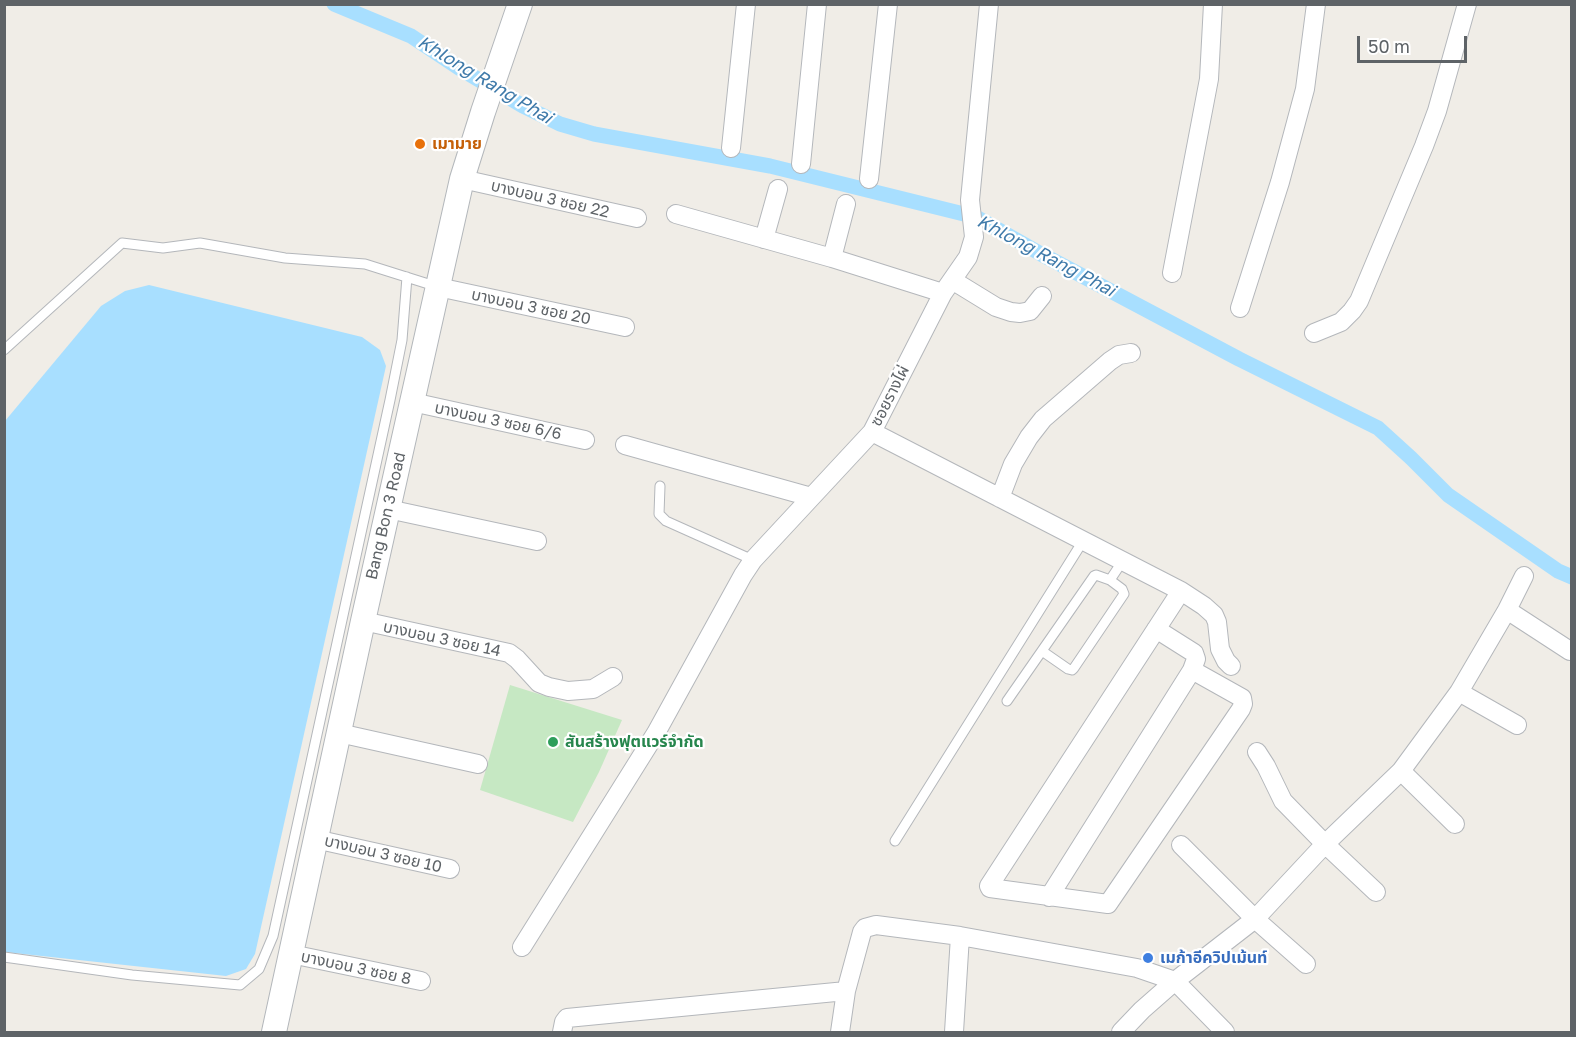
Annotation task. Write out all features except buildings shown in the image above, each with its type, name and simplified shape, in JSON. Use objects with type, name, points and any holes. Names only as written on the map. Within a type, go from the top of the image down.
[{"type":"main road","name":"Bang Bon 3 Road","points":[[274,1032],[462,179],[502,60],[513,7]]},
{"type":"street","points":[[731,148],[746,4]]},
{"type":"street","points":[[801,164],[816,4]]},
{"type":"street","points":[[869,179],[888,4]]},
{"type":"street","name":"ซอยรางไผ่","points":[[522,947],[656,733],[743,575],[753,560],[872,432],[947,287],[968,257],[974,237],[970,200],[989,4]]},
{"type":"street","points":[[1172,273],[1209,79],[1214,4]]},
{"type":"street","points":[[1240,308],[1280,182],[1305,89],[1316,4]]},
{"type":"street","points":[[1314,333],[1341,322],[1359,301],[1437,111],[1467,4]]},
{"type":"street","name":"บางบอน 3 ซอย 22","points":[[462,179],[637,218]]},
{"type":"street","points":[[764,239],[778,189]]},
{"type":"street","points":[[832,258],[846,204]]},
{"type":"street","points":[[676,214],[832,258],[947,287],[1011,312],[1030,311],[1042,296]]},
{"type":"street","name":"บางบอน 3 ซอย 20","points":[[438,286],[625,327]]},
{"type":"street","points":[[1000,498],[1013,464],[1043,419],[1110,361],[1119,355],[1131,353]]},
{"type":"street","name":"บางบอน 3 ซอย 6/6","points":[[412,402],[585,440]]},
{"type":"street","points":[[872,432],[1181,591],[1214,615],[1220,649],[1231,666]]},
{"type":"street","points":[[625,445],[811,497]]},
{"type":"street","points":[[388,509],[537,541]]},
{"type":"street","points":[[1121,1032],[1174,981],[1255,919],[1325,844],[1401,771],[1460,692],[1524,576]]},
{"type":"street","points":[[1181,591],[989,886],[991,889],[1108,904],[1243,704],[1242,698],[1192,670]]},
{"type":"street","points":[[1507,610],[1570,651]]},
{"type":"street","name":"บางบอน 3 ซอย 14","points":[[363,621],[509,653],[539,683],[549,687],[568,691],[593,689],[613,676]]},
{"type":"street","points":[[1050,897],[1192,670],[1196,659],[1194,653],[1156,629]]},
{"type":"street","points":[[1460,692],[1517,725]]},
{"type":"street","points":[[339,733],[478,764]]},
{"type":"street","points":[[1257,752],[1283,801],[1376,892]]},
{"type":"street","points":[[1401,771],[1455,825]]},
{"type":"street","name":"บางบอน 3 ซอย 10","points":[[315,839],[450,869]]},
{"type":"street","points":[[1181,845],[1255,919],[1306,964]]},
{"type":"street","points":[[840,1032],[846,991],[862,932],[865,928],[876,925],[960,936],[1137,968],[1174,981],[1225,1032]]},
{"type":"street","points":[[954,1032],[960,936]]},
{"type":"street","name":"บางบอน 3 ซอย 8","points":[[291,954],[421,981]]},
{"type":"street","points":[[562,1032],[567,1018],[846,991]]},
{"type":"lane","points":[[4,350],[122,243],[163,248],[200,243],[285,258],[365,264],[438,286]]},
{"type":"lane","points":[[4,957],[132,975],[240,985],[259,969],[273,936],[388,411],[402,340],[407,277]]},
{"type":"lane","points":[[660,486],[659,513],[666,521],[753,560]]},
{"type":"lane","points":[[895,841],[1083,541]]},
{"type":"lane","points":[[1110,580],[1122,562]]},
{"type":"lane","points":[[1007,701],[1094,576],[1110,580],[1122,589],[1124,594],[1072,670],[1042,651]]},
{"type":"green space","name":"สันสร้างฟุตแวร์จำกัด","points":[[510,685],[622,720],[573,822],[480,790]]},
{"type":"water","points":[[149,285],[362,337],[380,350],[386,366],[255,954],[246,969],[226,976],[5,952],[5,421],[101,306],[125,291]]},
{"type":"waterway","name":"Khlong Rang Phai","points":[[334,4],[411,36],[523,106],[560,124],[594,134],[770,166],[976,217],[1239,359],[1378,428],[1448,495],[1558,571],[1572,577]]},
{"type":"place","name":"เมามาย","points":[[420,144]]},
{"type":"place","name":"สันสร้างฟุตแวร์จำกัด","points":[[553,742]]},
{"type":"place","name":"เมก้าอีควิปเม้นท์","points":[[1148,958]]}]
